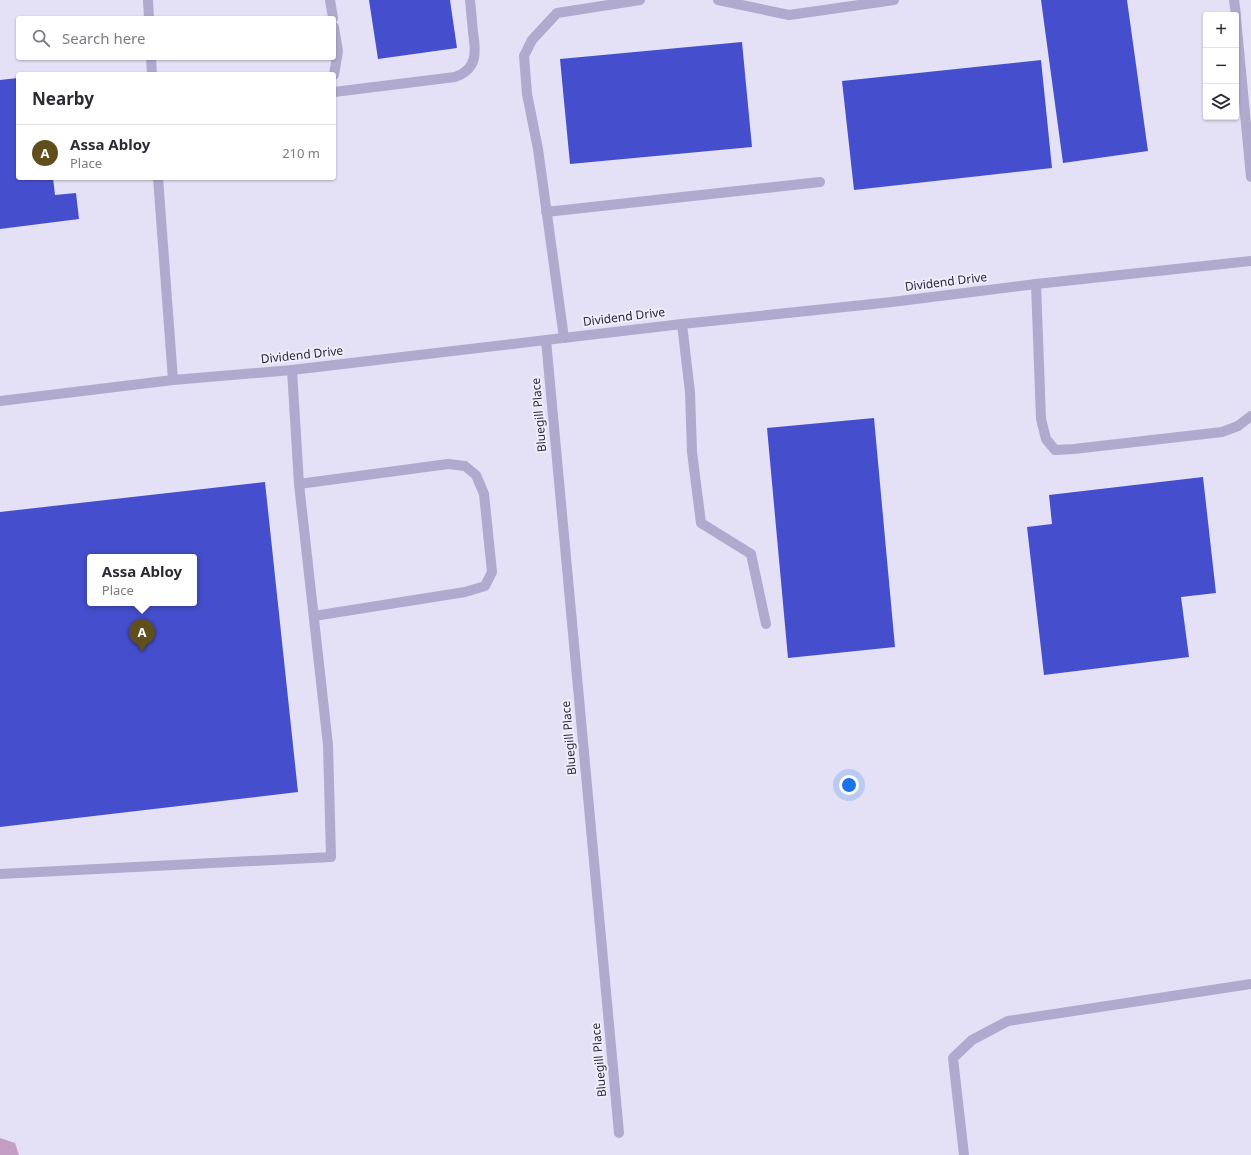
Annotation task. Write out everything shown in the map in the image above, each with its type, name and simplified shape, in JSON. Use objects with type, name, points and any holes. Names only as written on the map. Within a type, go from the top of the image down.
[{"type":"street","points":[[148,0],[149,16]]},
{"type":"street","points":[[330,0],[333,16]]},
{"type":"street","points":[[336,92],[455,77],[469,70],[475,57],[470,0]]},
{"type":"street","points":[[564,338],[538,149],[527,94],[524,56],[532,40],[557,13],[640,0]]},
{"type":"street","points":[[718,0],[789,15],[894,0]]},
{"type":"street","points":[[1234,0],[1236,12]]},
{"type":"street","points":[[334,72],[338,51],[336,39]]},
{"type":"street","points":[[1239,48],[1251,177]]},
{"type":"street","points":[[151,60],[152,72]]},
{"type":"street","points":[[158,180],[173,380]]},
{"type":"street","points":[[546,212],[820,182]]},
{"type":"street","name":"Dividend Drive","points":[[0,401],[173,380],[292,370],[682,324],[892,302],[1036,284],[1251,261]]},
{"type":"street","points":[[1036,284],[1041,419],[1046,439],[1055,450],[1222,432],[1238,426],[1251,416]]},
{"type":"street","points":[[682,324],[690,392],[692,452],[701,523],[751,554],[766,624]]},
{"type":"street","name":"Bluegill Place","points":[[546,340],[619,1133]]},
{"type":"street","points":[[0,874],[331,857],[328,745],[299,484],[292,370]]},
{"type":"street","points":[[299,484],[448,464],[466,466],[476,475],[484,494],[492,572],[485,586],[465,592],[314,616]]},
{"type":"street","points":[[964,1155],[953,1058],[972,1040],[1008,1021],[1251,984]]},
{"type":"shaded area","points":[[0,1138],[15,1143],[19,1155],[0,1155]]},
{"type":"building","points":[[369,0],[450,0],[457,48],[378,59]]},
{"type":"building","points":[[1041,0],[1127,0],[1148,151],[1063,163]]},
{"type":"building","points":[[742,42],[752,147],[570,164],[560,59]]},
{"type":"building","points":[[1041,60],[1052,168],[854,190],[842,81]]},
{"type":"building","points":[[16,78],[16,180],[53,180],[55,195],[76,193],[79,219],[0,229],[0,80]]},
{"type":"building","points":[[874,418],[895,647],[788,658],[767,428]]},
{"type":"building","points":[[1203,477],[1216,593],[1181,597],[1189,657],[1044,675],[1027,527],[1052,524],[1049,495]]},
{"type":"building","points":[[265,482],[298,792],[0,827],[0,512]]},
{"type":"place","name":"Assa Abloy","points":[[142,652]]}]
